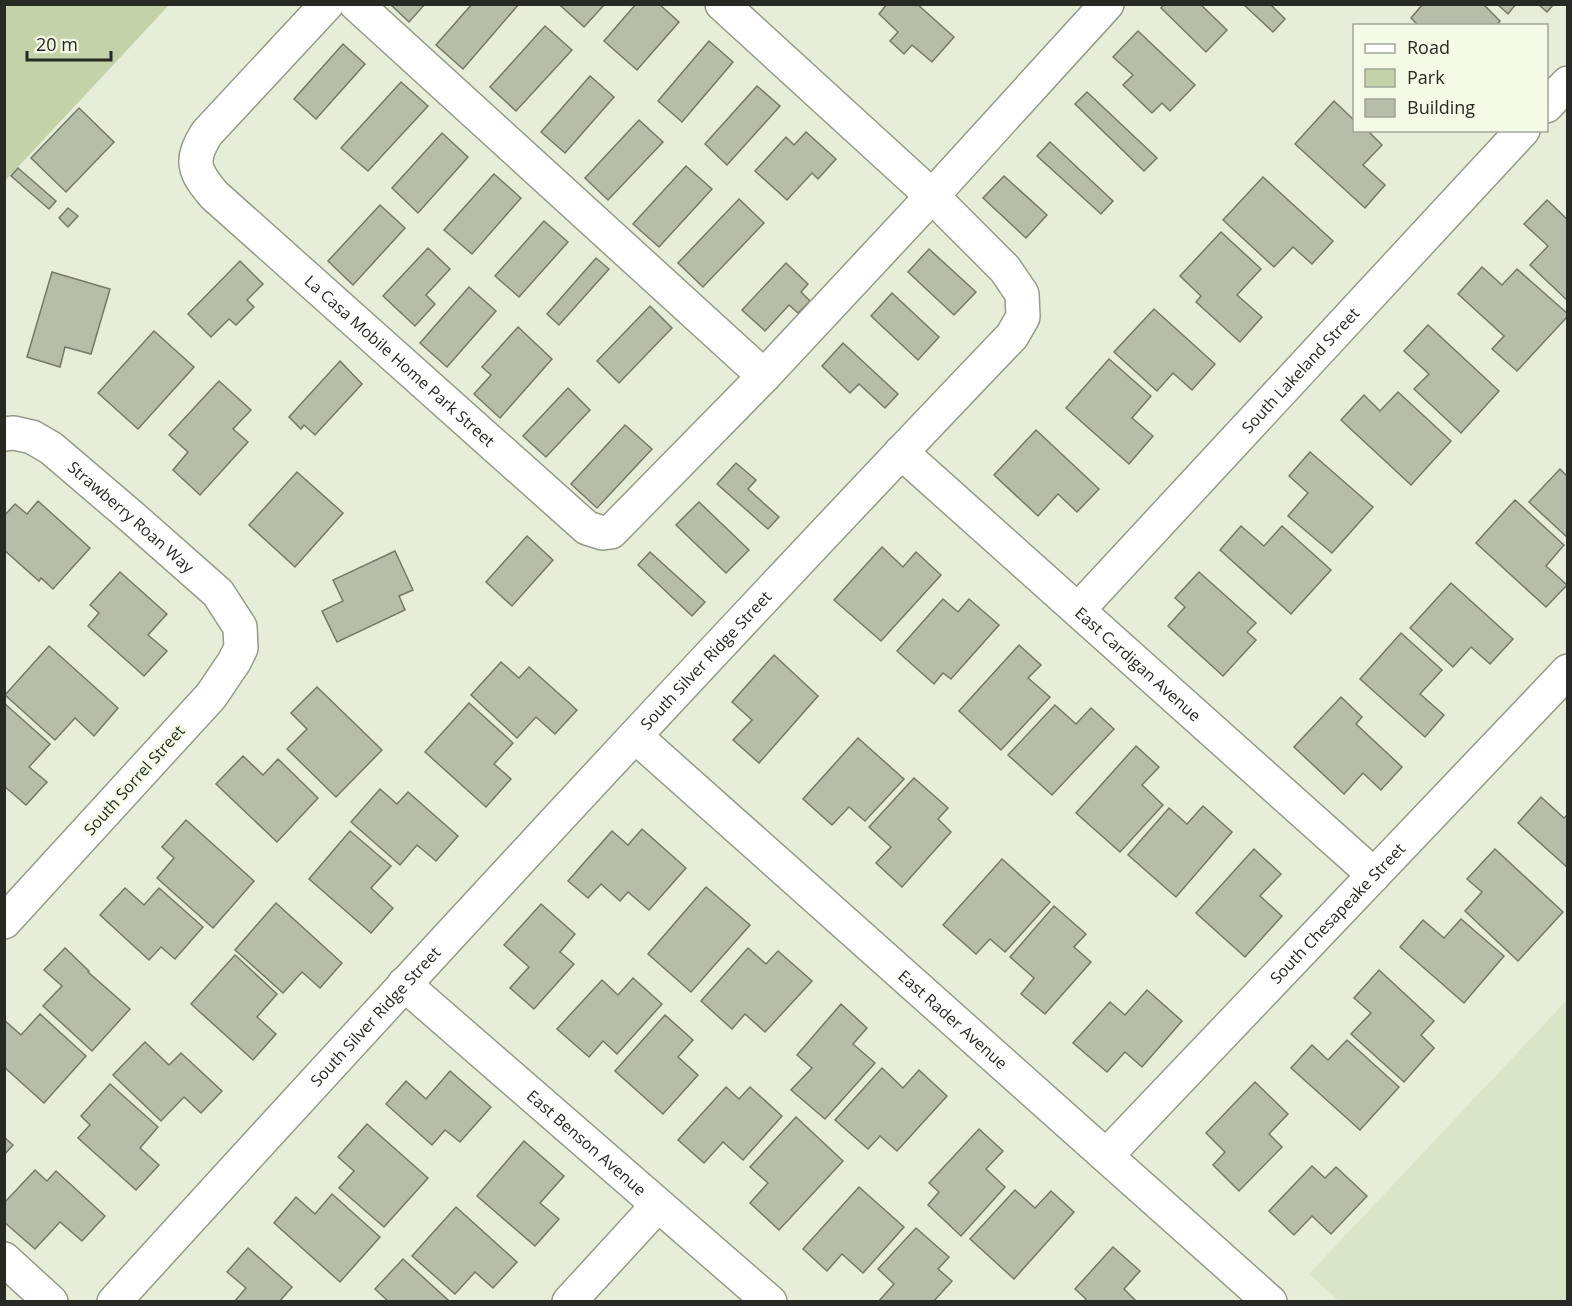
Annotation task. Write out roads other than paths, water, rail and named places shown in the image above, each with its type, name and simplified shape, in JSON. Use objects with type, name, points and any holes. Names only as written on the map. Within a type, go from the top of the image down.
[{"type":"street","name":"La Casa Mobile Home Park Street","points":[[327,4],[207,133],[198,146],[195,165],[200,178],[214,195],[587,528],[603,533],[611,532],[764,376]]},
{"type":"street","points":[[356,4],[764,376],[932,196],[1092,9]]},
{"type":"street","name":"South Silver Ridge Street","points":[[114,1302],[404,984],[1012,336],[1023,317],[1022,294],[1005,269],[932,196],[722,4]]},
{"type":"street","points":[[1548,104],[1568,83]]},
{"type":"street","name":"South Lakeland Street","points":[[1078,610],[1521,132]]},
{"type":"street","name":"Strawberry Roan Way","points":[[4,434],[14,433],[32,437],[51,448],[218,593],[240,627]]},
{"type":"street","name":"East Cardigan Avenue","points":[[901,452],[1374,875]]},
{"type":"street","name":"South Sorrel Street","points":[[4,922],[211,696],[241,648],[240,627]]},
{"type":"street","name":"South Chesapeake Street","points":[[1107,1155],[1568,671]]},
{"type":"street","name":"East Rader Avenue","points":[[635,736],[1270,1302]]},
{"type":"street","name":"East Benson Avenue","points":[[404,984],[770,1302]]},
{"type":"street","points":[[570,1302],[658,1205]]},
{"type":"street","points":[[4,1259],[51,1302]]}]
